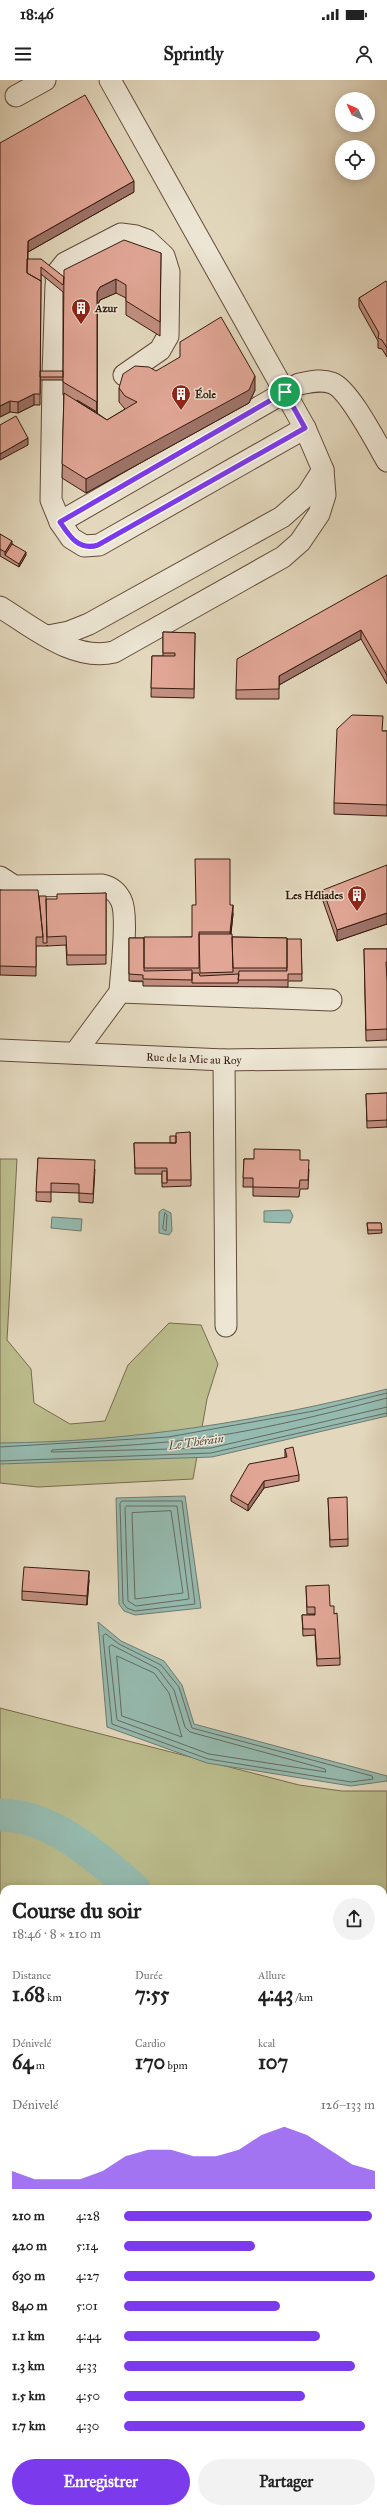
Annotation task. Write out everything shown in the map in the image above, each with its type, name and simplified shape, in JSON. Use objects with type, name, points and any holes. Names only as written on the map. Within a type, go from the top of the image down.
[{"type":"street","points":[[16,96],[45,80]]},
{"type":"street","points":[[0,607],[48,636],[82,653],[95,655],[114,652],[283,557],[300,542],[319,514],[325,495],[323,470],[305,428],[110,80]]},
{"type":"street","points":[[124,375],[160,350],[168,336],[169,272],[164,256],[147,240],[136,236],[121,234],[65,264],[57,273],[49,493],[60,522],[71,538],[77,543],[91,547],[98,545],[305,428]]},
{"type":"street","points":[[60,522],[299,384],[319,380],[334,383],[351,401],[387,461]]},
{"type":"street","points":[[48,636],[68,632],[89,624],[282,517],[307,495],[323,470]]},
{"type":"street","points":[[0,877],[14,886],[102,885],[113,890],[121,900],[124,913],[120,992],[75,1054]]},
{"type":"street","points":[[120,992],[331,1000]]},
{"type":"street","name":"Rue de la Mie au Roy","points":[[0,1050],[224,1060],[387,1058]]},
{"type":"street","points":[[224,1060],[226,1326]]},
{"type":"green space","points":[[0,1159],[17,1159],[7,1340],[31,1369],[34,1403],[70,1424],[105,1421],[128,1365],[169,1323],[201,1325],[218,1364],[207,1399],[193,1479],[38,1487],[0,1483]]},
{"type":"green space","points":[[0,1708],[299,1785],[342,1791],[387,1791],[387,1885],[0,1885]]},
{"type":"water","points":[[163,1209],[171,1213],[172,1231],[169,1235],[159,1233],[159,1212]]},
{"type":"water","points":[[290,1210],[293,1216],[290,1223],[264,1222],[264,1211]]},
{"type":"water","points":[[52,1217],[82,1219],[81,1231],[51,1228]]},
{"type":"water","name":"Le Thérain","points":[[387,1389],[387,1416],[212,1457],[0,1464],[0,1443],[98,1439],[195,1428],[291,1411]]},
{"type":"water","points":[[185,1496],[201,1608],[135,1615],[124,1611],[119,1604],[116,1498]]},
{"type":"water","points":[[98,1622],[121,1641],[164,1661],[182,1685],[194,1724],[387,1776],[387,1781],[351,1786],[207,1763],[107,1727]]},
{"type":"building","points":[[85,95],[134,181],[28,241],[27,273],[41,281],[40,394],[34,394],[18,402],[10,401],[0,406],[0,143]]},
{"type":"building","name":"Azur","points":[[124,240],[161,253],[160,322],[126,301],[126,285],[116,279],[100,287],[97,292],[97,402],[63,382],[64,270]]},
{"type":"building","points":[[27,259],[41,259],[64,277],[63,285],[41,267],[41,281],[27,273]]},
{"type":"building","points":[[386,281],[387,348],[382,340],[378,338],[379,333],[359,298]]},
{"type":"building","name":"Éole","points":[[221,317],[255,376],[249,390],[86,479],[62,464],[64,393],[107,420],[137,402],[125,396],[119,388],[123,374],[135,366],[149,367],[156,371],[180,357],[180,342]]},
{"type":"building","points":[[40,371],[63,371],[63,377],[40,377]]},
{"type":"building","points":[[77,401],[97,412],[97,413]]},
{"type":"building","points":[[16,416],[28,438],[0,454],[0,425]]},
{"type":"building","points":[[0,534],[12,541],[5,552],[0,549]]},
{"type":"building","points":[[12,544],[26,552],[19,564],[5,555]]},
{"type":"building","points":[[387,575],[387,675],[361,630],[279,676],[279,689],[236,690],[237,659]]},
{"type":"building","points":[[163,632],[195,633],[194,689],[151,688],[152,656],[175,656],[175,653],[163,653]]},
{"type":"building","points":[[352,715],[383,716],[382,731],[387,731],[387,805],[334,803],[337,729]]},
{"type":"building","points":[[195,859],[230,859],[230,905],[233,905],[230,932],[199,932],[199,968],[144,968],[144,937],[192,937],[192,905],[196,905]]},
{"type":"building","name":"Les Héliades","points":[[387,865],[387,913],[337,930],[323,890]]},
{"type":"building","points":[[0,890],[38,890],[43,937],[36,937],[36,967],[0,966]]},
{"type":"building","points":[[106,893],[106,955],[67,955],[66,936],[47,937],[46,899],[57,899],[57,894]]},
{"type":"building","points":[[39,896],[46,896],[47,943],[43,943]]},
{"type":"building","points":[[199,934],[232,934],[233,972],[200,973]]},
{"type":"building","points":[[232,937],[287,938],[287,968],[233,968]]},
{"type":"building","points":[[129,938],[144,938],[144,971],[192,970],[192,980],[143,979],[143,975],[129,974]]},
{"type":"building","points":[[287,939],[301,939],[302,974],[288,974],[288,980],[238,980],[239,971],[287,971]]},
{"type":"building","points":[[364,949],[387,949],[387,1029],[366,1030]]},
{"type":"building","points":[[192,973],[199,973],[200,976],[239,974],[238,983],[192,983]]},
{"type":"building","points":[[387,1093],[387,1120],[367,1121],[366,1094]]},
{"type":"building","points":[[190,1132],[191,1180],[167,1180],[167,1168],[135,1168],[134,1143],[176,1143],[176,1133]]},
{"type":"building","points":[[170,1136],[176,1136],[176,1143],[170,1143]]},
{"type":"building","points":[[254,1149],[300,1150],[300,1160],[309,1160],[308,1180],[300,1180],[299,1188],[253,1187],[253,1178],[243,1178],[244,1159],[254,1159]]},
{"type":"building","points":[[38,1158],[95,1160],[93,1194],[79,1193],[79,1184],[51,1183],[51,1192],[36,1192]]},
{"type":"building","points":[[162,1171],[167,1171],[167,1183],[162,1183]]},
{"type":"building","points":[[367,1223],[381,1223],[382,1230],[368,1230]]},
{"type":"building","points":[[293,1447],[299,1475],[264,1481],[248,1505],[231,1495],[249,1464],[287,1457],[285,1449]]},
{"type":"building","points":[[347,1497],[348,1539],[330,1540],[328,1498]]},
{"type":"building","points":[[24,1567],[89,1571],[87,1596],[22,1591]]},
{"type":"building","points":[[329,1585],[330,1606],[334,1606],[334,1614],[337,1613],[340,1658],[317,1659],[315,1629],[303,1629],[302,1615],[315,1615],[315,1607],[307,1607],[306,1586]]},
{"type":"waterway","points":[[0,1815],[19,1817],[38,1822],[55,1830],[73,1840],[105,1864],[129,1885]]},
{"type":"place","name":"Azur","points":[[81,325]]},
{"type":"place","name":"Éole","points":[[181,411]]},
{"type":"place","name":"Les Héliades","points":[[357,912]]},
{"type":"route","points":[[285,392],[305,428],[98,545],[91,547],[77,543],[71,538],[60,522],[285,392]]}]
